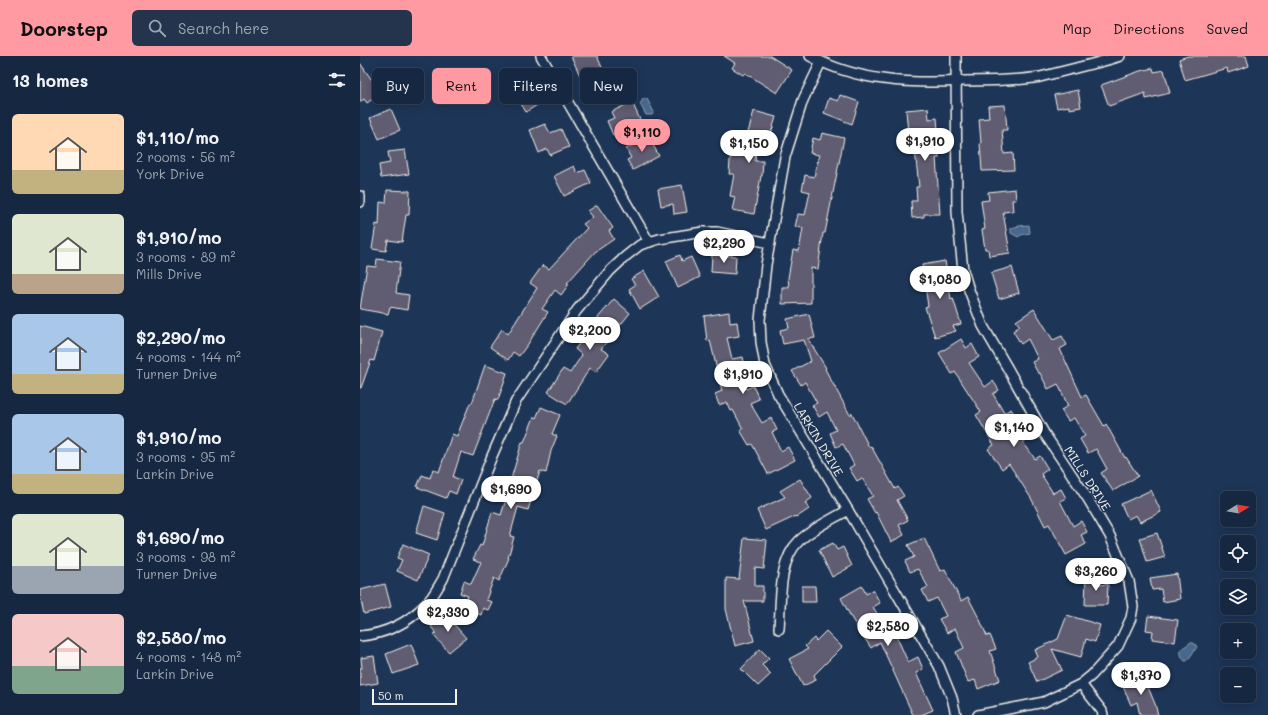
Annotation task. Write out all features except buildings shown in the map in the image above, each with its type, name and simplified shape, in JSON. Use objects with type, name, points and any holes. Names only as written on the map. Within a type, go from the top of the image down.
[{"type":"street","points":[[542,56],[649,242]]},
{"type":"street","points":[[810,56],[846,71],[872,78],[905,82],[1014,80],[1040,77],[1120,56]]},
{"type":"street","name":"MILLS DRIVE","points":[[956,56],[957,212],[963,270],[969,290],[983,326],[1044,433],[1088,499],[1110,536],[1129,581],[1133,606],[1131,618],[1118,646],[1092,675],[1081,684],[1044,702],[978,715]]},
{"type":"street","name":"LARKIN DRIVE","points":[[822,62],[803,100],[785,157],[766,265],[760,320],[761,342],[765,365],[778,394],[939,666],[952,698],[956,715]]},
{"type":"street","points":[[360,196],[360,202]]},
{"type":"street","points":[[360,636],[372,635],[390,629],[404,622],[421,609],[433,595],[443,579],[492,456],[516,401],[582,305],[610,272],[626,256],[640,246],[649,242],[703,232],[717,232],[770,243]]},
{"type":"street","points":[[779,629],[783,570],[789,555],[798,542],[811,532],[848,510]]},
{"type":"street","points":[[1081,684],[1102,711],[1103,715]]},
{"type":"water","points":[[643,99],[647,99],[654,112],[652,115],[646,115],[640,104]]},
{"type":"water","points":[[1029,225],[1030,233],[1018,237],[1011,233],[1011,228]]},
{"type":"water","points":[[1191,642],[1197,647],[1187,661],[1185,661],[1182,658],[1180,650]]}]
